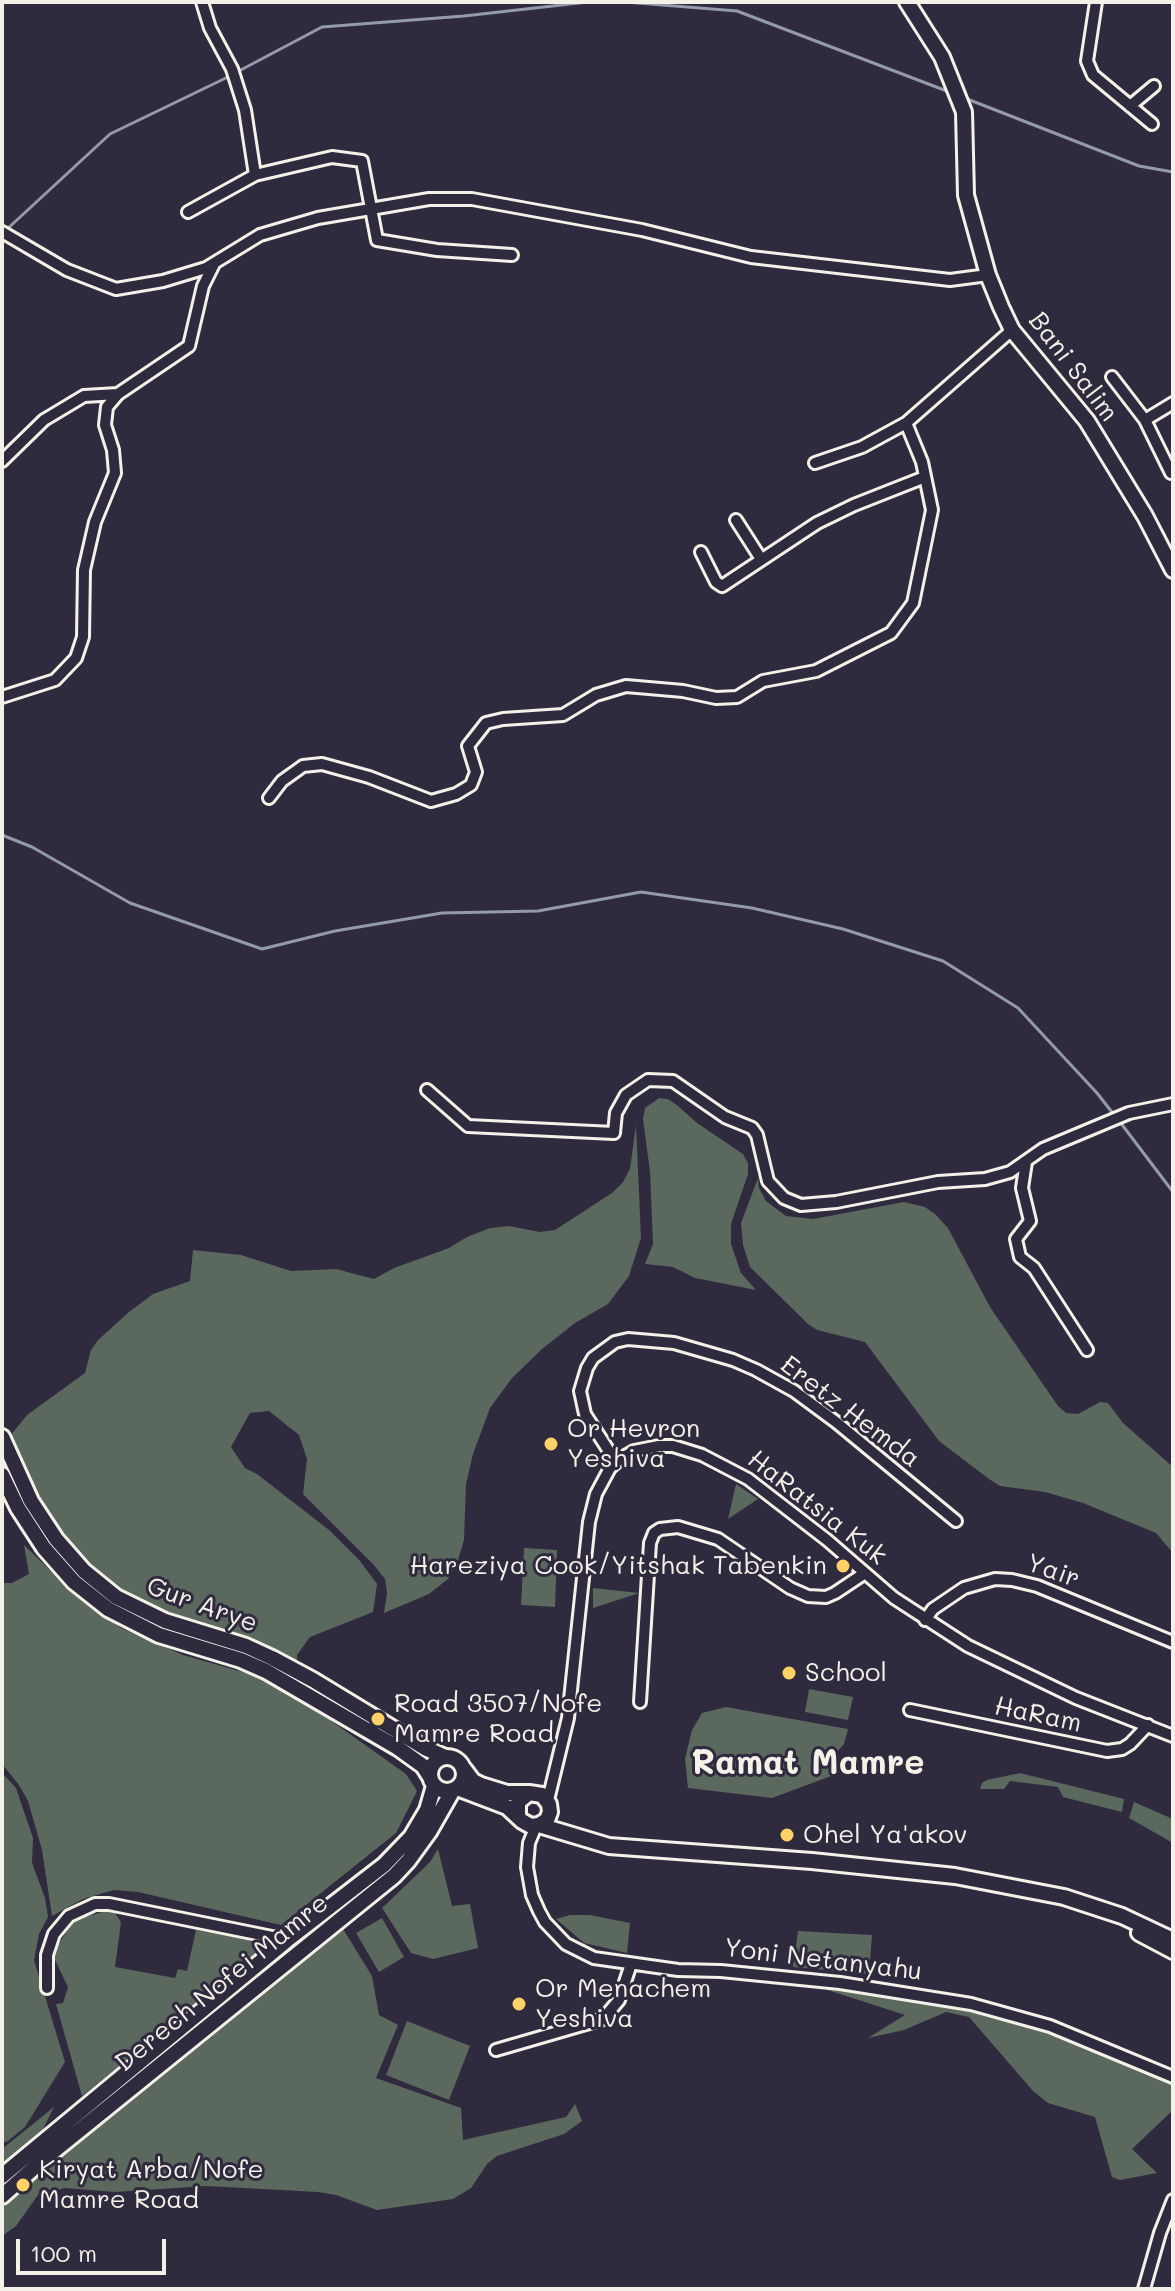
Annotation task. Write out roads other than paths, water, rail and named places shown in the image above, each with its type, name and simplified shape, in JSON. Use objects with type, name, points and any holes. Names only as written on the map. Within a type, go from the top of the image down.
[{"type":"main road","name":"Bani Salim","points":[[907,2],[942,57],[964,112],[966,195],[988,275],[1012,330],[1087,421],[1145,516],[1173,570]]},
{"type":"main road","name":"Gur Arye","points":[[2,1437],[31,1501],[56,1539],[84,1571],[116,1597],[165,1621],[246,1646],[272,1658],[445,1757]]},
{"type":"main road","name":"Gur Arye","points":[[2,1475],[18,1508],[44,1548],[74,1582],[108,1609],[159,1635],[241,1660],[279,1678],[398,1748],[423,1766],[432,1782]]},
{"type":"main road","points":[[595,1842],[560,1822],[540,1798],[481,1785],[473,1781],[456,1759],[445,1757],[435,1762],[432,1782],[443,1791],[455,1789],[507,1807],[529,1822],[595,1842],[638,1849],[932,1873],[1031,1890],[1089,1905],[1122,1916],[1173,1940]]},
{"type":"main road","points":[[455,1789],[464,1779],[464,1769]]},
{"type":"main road","name":"Derech Nofei Mamre","points":[[2,2176],[397,1852],[411,1837],[427,1810],[432,1782]]},
{"type":"main road","name":"Derech Nofei Mamre","points":[[2,2196],[394,1876],[429,1832],[455,1789]]},
{"type":"main road","points":[[529,1822],[518,1802],[540,1798]]},
{"type":"main road","points":[[529,1822],[547,1820],[540,1798]]},
{"type":"main road","points":[[1089,1905],[1173,1951]]},
{"type":"street","points":[[202,2],[210,28],[232,69],[245,110],[255,175]]},
{"type":"street","points":[[1096,2],[1087,61],[1093,75],[1152,124]]},
{"type":"street","points":[[1130,106],[1154,86]]},
{"type":"street","points":[[188,212],[255,175],[332,157],[362,161],[377,240],[437,250],[512,255]]},
{"type":"street","points":[[2,232],[67,270],[116,289],[163,281],[214,264],[260,235],[318,218],[429,199],[472,199],[642,230],[751,257],[950,280],[988,275]]},
{"type":"street","points":[[2,697],[55,680],[76,658],[83,637],[84,570],[95,522],[115,473],[113,450],[105,425],[107,407],[118,394],[189,346],[203,286],[214,264]]},
{"type":"street","points":[[815,463],[862,447],[906,423],[1012,330]]},
{"type":"street","points":[[1112,377],[1145,420],[1171,473]]},
{"type":"street","points":[[2,461],[44,420],[84,396],[118,394]]},
{"type":"street","points":[[1145,420],[1173,403]]},
{"type":"street","points":[[269,798],[282,781],[303,766],[322,764],[369,777],[431,801],[456,794],[471,785],[476,772],[468,746],[486,723],[563,715],[596,695],[626,686],[683,691],[716,698],[737,697],[763,681],[816,671],[891,633],[913,603],[932,510],[922,462],[906,423]]},
{"type":"street","points":[[701,552],[716,582],[722,586],[841,511],[925,477]]},
{"type":"street","points":[[736,520],[761,559]]},
{"type":"street","points":[[427,1090],[468,1126],[614,1133],[616,1113],[626,1095],[648,1080],[673,1081],[725,1117],[752,1128],[757,1135],[768,1181],[784,1198],[801,1205],[836,1202],[938,1182],[985,1179],[1010,1172],[1043,1149],[1129,1113],[1173,1104]]},
{"type":"street","points":[[1026,1162],[1022,1188],[1030,1221],[1016,1239],[1020,1257],[1034,1268],[1087,1350]]},
{"type":"street","name":"Eretz Hemda","points":[[616,1462],[585,1414],[580,1391],[587,1368],[593,1358],[615,1342],[637,1339],[674,1343],[733,1360],[794,1391],[956,1521]]},
{"type":"street","name":"HaRatsia Kuk","points":[[616,1462],[634,1451],[659,1446],[673,1446],[718,1461],[770,1494],[925,1620],[1024,1675],[1173,1736]]},
{"type":"street","points":[[540,1798],[557,1762],[568,1718],[589,1522],[596,1494],[616,1462]]},
{"type":"street","points":[[640,1702],[650,1543],[654,1533],[660,1529],[678,1527],[718,1539],[790,1588],[808,1596],[826,1597],[865,1573]]},
{"type":"street","name":"Yair","points":[[925,1620],[933,1609],[964,1588],[987,1581],[1012,1580],[1037,1586],[1173,1642]]},
{"type":"street","name":"HaRam","points":[[910,1710],[1107,1751],[1122,1749],[1130,1744],[1148,1725]]},
{"type":"street","name":"Yoni Netanyahu","points":[[529,1822],[527,1867],[532,1895],[545,1922],[578,1952],[631,1964],[816,1981],[971,2004],[1050,2026],[1173,2077]]},
{"type":"street","points":[[47,1988],[47,1955],[54,1934],[69,1916],[95,1904],[109,1904],[287,1940]]},
{"type":"street","points":[[257,1933],[268,1945],[269,1956]]},
{"type":"street","points":[[496,2050],[603,2019],[619,2000],[631,1964]]},
{"type":"street","points":[[1144,2289],[1173,2200]]},
{"type":"waterway","points":[[237,72],[322,27],[588,2]]},
{"type":"waterway","points":[[625,2],[737,11],[952,93]]},
{"type":"waterway","points":[[5,231],[110,134],[230,76]]},
{"type":"waterway","points":[[962,97],[1139,166],[1173,172]]},
{"type":"waterway","points":[[2,835],[32,847],[130,903],[262,949],[335,931],[442,913],[538,911],[641,892],[752,908],[843,929],[943,961],[1018,1008],[1115,1116]]},
{"type":"waterway","points":[[1120,1122],[1173,1192]]},
{"type":"place","name":"Or Hevron Yeshiva","points":[[551,1444]]},
{"type":"place","name":"Hareziya Cook/Yitshak Tabenkin","points":[[843,1566]]},
{"type":"place","name":"School","points":[[789,1673]]},
{"type":"place","name":"Road 3507/Nofe Mamre Road","points":[[378,1719]]},
{"type":"place","name":"Ohel Ya'akov","points":[[787,1835]]},
{"type":"place","name":"Or Menachem Yeshiva","points":[[519,2004]]},
{"type":"place","name":"Kiryat Arba/Nofe Mamre Road","points":[[23,2185]]},
{"type":"district","name":"Ramat Mamre","points":[[808,1764]]}]
